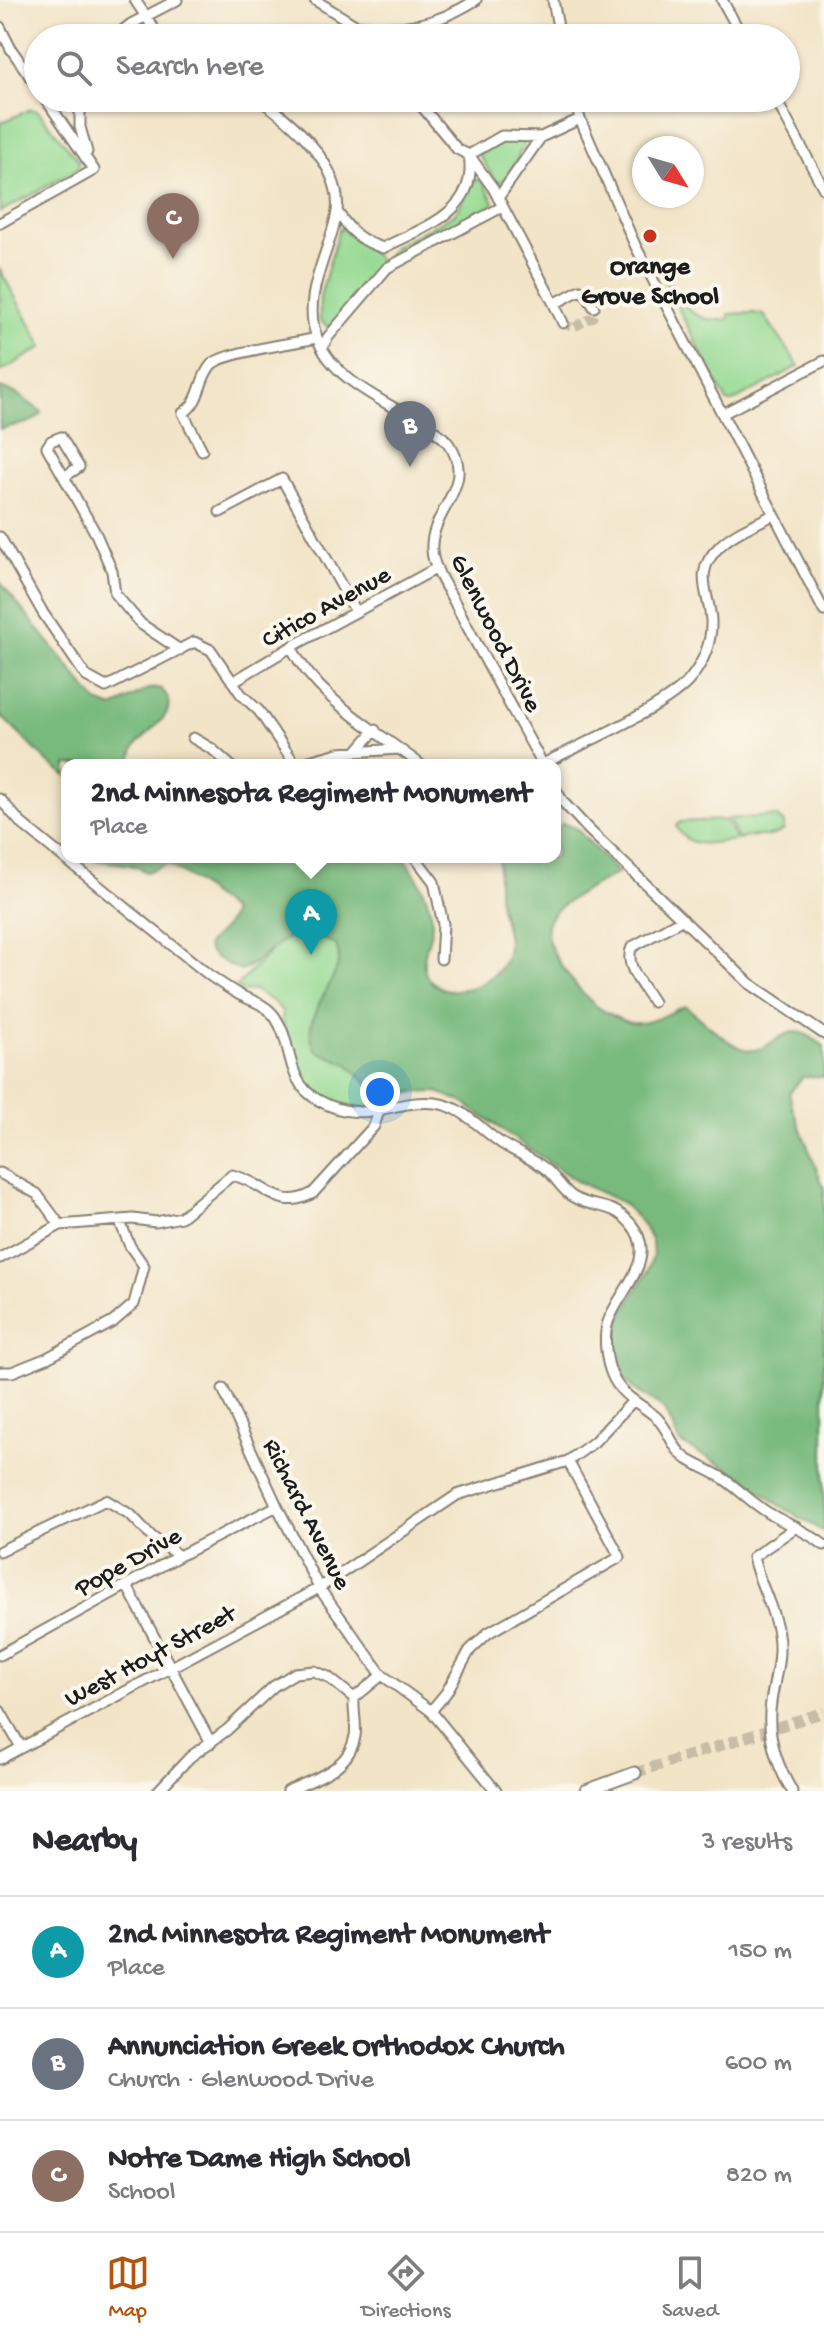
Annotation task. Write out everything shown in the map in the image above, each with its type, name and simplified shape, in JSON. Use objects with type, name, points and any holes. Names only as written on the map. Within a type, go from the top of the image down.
[{"type":"main road","points":[[586,1791],[635,1773]]},
{"type":"street","points":[[135,0],[150,24]]},
{"type":"street","points":[[131,24],[177,0]]},
{"type":"street","points":[[315,0],[353,24]]},
{"type":"street","points":[[422,24],[456,12],[476,0]]},
{"type":"street","points":[[553,0],[557,24]]},
{"type":"street","points":[[722,0],[735,24]]},
{"type":"street","points":[[0,27],[24,68]]},
{"type":"street","points":[[55,112],[94,170]]},
{"type":"street","points":[[80,112],[80,127],[94,170]]},
{"type":"street","points":[[277,112],[299,131],[324,161],[334,187],[338,213],[351,233],[366,243],[383,248],[445,216],[460,203],[472,173],[469,155]]},
{"type":"street","points":[[427,112],[457,149],[469,155],[500,203],[563,323]]},
{"type":"street","points":[[578,112],[616,204],[824,611]]},
{"type":"street","points":[[783,112],[824,189]]},
{"type":"street","points":[[469,155],[502,136],[541,137],[580,119]]},
{"type":"street","points":[[322,348],[387,268],[500,203],[541,137]]},
{"type":"street","points":[[813,168],[824,163]]},
{"type":"street","points":[[0,223],[94,170]]},
{"type":"street","name":"Glenwood Drive","points":[[338,213],[318,276],[311,313],[317,338],[329,361],[345,377],[431,429],[448,443],[459,466],[454,495],[433,534],[432,549],[437,568],[540,759]]},
{"type":"street","points":[[383,248],[387,268]]},
{"type":"street","points":[[554,304],[580,290],[594,307]]},
{"type":"street","points":[[202,450],[183,413],[193,407],[210,366],[217,361],[317,338]]},
{"type":"street","points":[[722,414],[822,366]]},
{"type":"street","points":[[64,477],[96,534],[112,571],[115,594],[141,624],[180,650]]},
{"type":"street","points":[[220,512],[282,479],[356,612]]},
{"type":"street","points":[[554,759],[654,706],[685,685],[708,648],[711,618],[703,591],[704,573],[710,559],[722,543],[773,515]]},
{"type":"street","points":[[0,537],[43,613],[86,676],[106,687],[194,642],[211,650],[241,694],[259,711],[290,759]]},
{"type":"street","name":"Citico Avenue","points":[[234,681],[437,568]]},
{"type":"street","points":[[291,647],[314,682],[413,759]]},
{"type":"street","points":[[357,751],[375,730]]},
{"type":"street","points":[[193,738],[223,759]]},
{"type":"street","points":[[321,759],[357,751],[399,749]]},
{"type":"street","points":[[561,798],[588,829],[749,983],[824,1034]]},
{"type":"street","points":[[0,799],[21,823],[61,855]]},
{"type":"street","points":[[70,863],[209,975],[273,1014],[280,1025],[290,1067],[299,1084],[315,1098],[342,1111],[379,1111],[436,1103],[457,1109],[500,1143],[547,1169],[569,1194],[579,1200],[615,1209],[633,1226],[640,1240],[642,1255],[607,1326],[611,1373],[620,1390],[632,1402],[656,1416],[684,1456],[727,1481],[769,1514],[824,1545]]},
{"type":"street","points":[[420,863],[434,882],[443,924],[441,959]]},
{"type":"street","points":[[653,1002],[630,964],[628,955],[632,947],[683,919]]},
{"type":"street","points":[[0,1258],[60,1225],[133,1219],[156,1222],[181,1217],[232,1175],[245,1177],[287,1202],[301,1200],[313,1193],[374,1126],[379,1111]]},
{"type":"street","points":[[0,1173],[37,1194],[60,1225]]},
{"type":"street","points":[[0,1372],[12,1372],[47,1358],[113,1322],[134,1304],[144,1266],[130,1246],[120,1222]]},
{"type":"street","name":"Richard Avenue","points":[[223,1389],[319,1588],[382,1675],[431,1711],[496,1791]]},
{"type":"street","points":[[431,1711],[446,1693],[470,1650],[488,1633],[620,1557],[568,1461],[594,1442],[632,1402]]},
{"type":"street","name":"West Hoyt Street","points":[[0,1759],[319,1588],[457,1495],[568,1461]]},
{"type":"street","points":[[0,1551],[106,1500],[131,1515],[152,1537],[179,1556]]},
{"type":"street","name":"Pope Drive","points":[[0,1655],[277,1506]]},
{"type":"street","points":[[792,1791],[777,1765],[771,1734],[770,1705],[779,1635],[753,1557],[796,1527]]},
{"type":"street","points":[[127,1586],[211,1743]]},
{"type":"street","points":[[158,1791],[190,1757],[227,1730],[274,1686],[295,1673],[314,1671],[341,1685],[354,1698]]},
{"type":"street","points":[[288,1791],[340,1766],[349,1754],[356,1733],[352,1715],[354,1698],[382,1675]]},
{"type":"street","points":[[0,1711],[21,1747]]},
{"type":"green space","points":[[24,112],[39,112],[79,161],[78,169],[0,212],[0,123]]},
{"type":"green space","points":[[510,140],[523,141],[524,145],[506,179],[497,183],[479,155],[482,150]]},
{"type":"green space","points":[[476,179],[483,182],[494,202],[490,209],[404,254],[389,261],[387,259],[392,248],[453,215]]},
{"type":"green space","points":[[343,228],[382,266],[333,326],[328,327],[320,320],[320,297],[339,229]]},
{"type":"green space","points":[[0,270],[43,347],[0,372]]},
{"type":"green space","points":[[668,272],[671,276],[667,279],[678,297],[699,316],[718,320],[729,319],[729,314],[764,315],[799,366],[727,402],[661,275]]},
{"type":"green space","points":[[0,388],[17,394],[42,412],[29,422],[0,429]]},
{"type":"green space","points":[[0,582],[97,702],[113,708],[148,689],[160,688],[169,704],[162,719],[136,746],[132,759],[61,759],[61,772],[0,715]]},
{"type":"green space","points":[[776,816],[784,823],[784,830],[778,834],[739,840],[728,819]]},
{"type":"green space","points":[[725,820],[736,840],[702,844],[687,839],[676,826],[680,822]]},
{"type":"green space","points":[[561,824],[576,828],[618,873],[560,907],[548,922],[549,942],[555,955],[571,979],[595,1005],[619,1019],[634,1023],[649,1021],[685,1006],[723,1037],[748,1050],[796,1032],[824,1046],[824,1077],[803,1077],[789,1093],[824,1188],[824,1532],[779,1505],[742,1476],[680,1443],[665,1410],[634,1389],[621,1373],[615,1351],[621,1315],[647,1273],[653,1256],[652,1242],[643,1224],[623,1203],[576,1181],[462,1102],[438,1092],[390,1093],[367,1083],[348,1064],[317,1051],[311,1028],[337,969],[339,958],[336,945],[319,937],[294,935],[241,971],[207,948],[232,912],[168,864],[146,872],[131,865],[112,863],[408,863],[423,889],[432,916],[424,959],[425,972],[438,987],[456,990],[486,981],[504,961],[508,938],[498,896],[499,863],[561,863]]},
{"type":"green space","points":[[322,898],[480,1018],[398,1102],[367,1108],[352,1107],[323,1096],[301,1075],[294,1061],[282,1019],[283,1012],[274,1002],[254,990],[245,992],[236,987]]},
{"type":"tunnel","points":[[563,323],[573,328],[593,317],[594,307]]},
{"type":"tunnel","points":[[635,1773],[824,1712]]},
{"type":"place","name":"Orange Grove School","points":[[650,236]]},
{"type":"place","name":"Notre Dame High School","points":[[173,259]]},
{"type":"place","name":"Annunciation Greek Orthodox Church","points":[[410,467]]},
{"type":"place","name":"2nd Minnesota Regiment Monument","points":[[311,955]]}]
